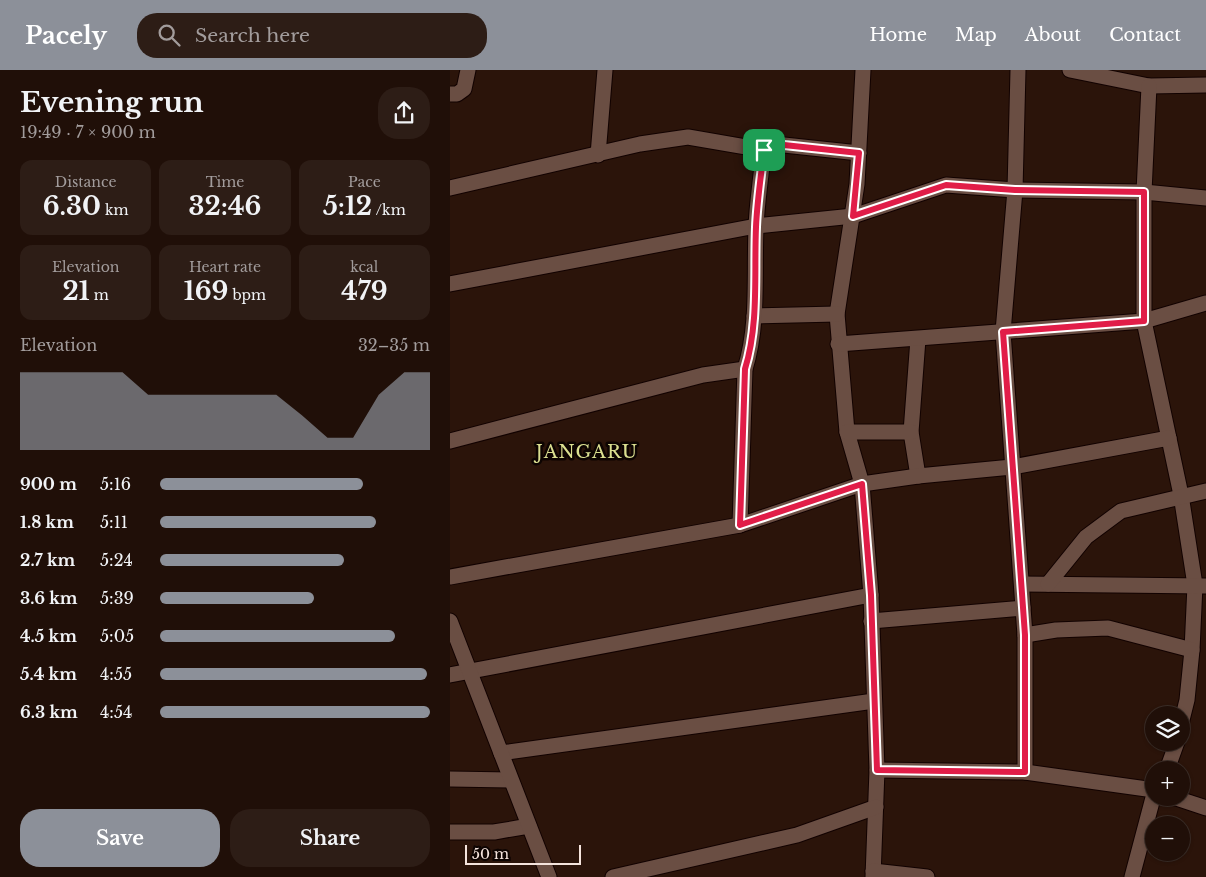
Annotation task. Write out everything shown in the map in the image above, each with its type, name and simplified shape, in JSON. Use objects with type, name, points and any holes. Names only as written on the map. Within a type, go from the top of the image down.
[{"type":"street","points":[[450,94],[457,94],[464,89],[468,70]]},
{"type":"street","points":[[598,155],[605,70]]},
{"type":"street","points":[[863,70],[859,153],[853,216],[838,314],[838,344],[847,432],[862,484],[871,595],[877,770],[873,874],[927,877]]},
{"type":"street","points":[[1018,70],[1015,190],[1003,332],[1025,635],[1025,772]]},
{"type":"street","points":[[1070,70],[1149,86],[1206,85]]},
{"type":"street","points":[[1149,86],[1144,192],[1144,321],[1201,585],[1186,706]]},
{"type":"street","points":[[450,188],[640,144],[688,137],[764,150],[784,145],[859,153]]},
{"type":"street","points":[[740,525],[745,369],[749,356],[754,316],[756,226],[764,150]]},
{"type":"street","points":[[450,284],[756,226],[853,216],[946,185],[1015,190],[1144,192],[1206,198]]},
{"type":"street","points":[[838,344],[1144,321],[1206,302]]},
{"type":"street","points":[[754,316],[838,314]]},
{"type":"street","points":[[918,339],[911,432],[918,476]]},
{"type":"street","points":[[450,442],[704,376],[745,369]]},
{"type":"street","points":[[847,432],[911,432]]},
{"type":"street","points":[[450,577],[740,525],[862,484],[918,476],[1012,467],[1169,438]]},
{"type":"street","points":[[1048,584],[1086,537],[1121,511],[1181,495],[1206,491]]},
{"type":"street","points":[[1022,584],[1201,585]]},
{"type":"street","points":[[450,675],[871,595]]},
{"type":"street","points":[[871,622],[1023,608]]},
{"type":"street","points":[[450,621],[549,877]]},
{"type":"street","points":[[1025,635],[1056,630],[1108,628],[1192,650]]},
{"type":"street","points":[[501,753],[874,701]]},
{"type":"street","points":[[877,770],[1025,772],[1145,791]]},
{"type":"street","points":[[450,779],[511,780]]},
{"type":"street","points":[[1190,803],[1206,808]]},
{"type":"street","points":[[1132,877],[1150,806]]},
{"type":"street","points":[[613,877],[797,835],[876,807]]},
{"type":"street","points":[[450,832],[501,831],[529,826]]},
{"type":"district","name":"JANGARU","points":[[587,452]]},
{"type":"route","points":[[784,145],[859,153],[853,216],[946,185],[999,187],[1015,190],[1144,192],[1144,321],[1003,332],[1025,635],[1025,772],[877,770],[871,595],[862,484],[740,525],[745,369],[749,356],[754,316],[756,226],[764,150],[784,145]]}]
